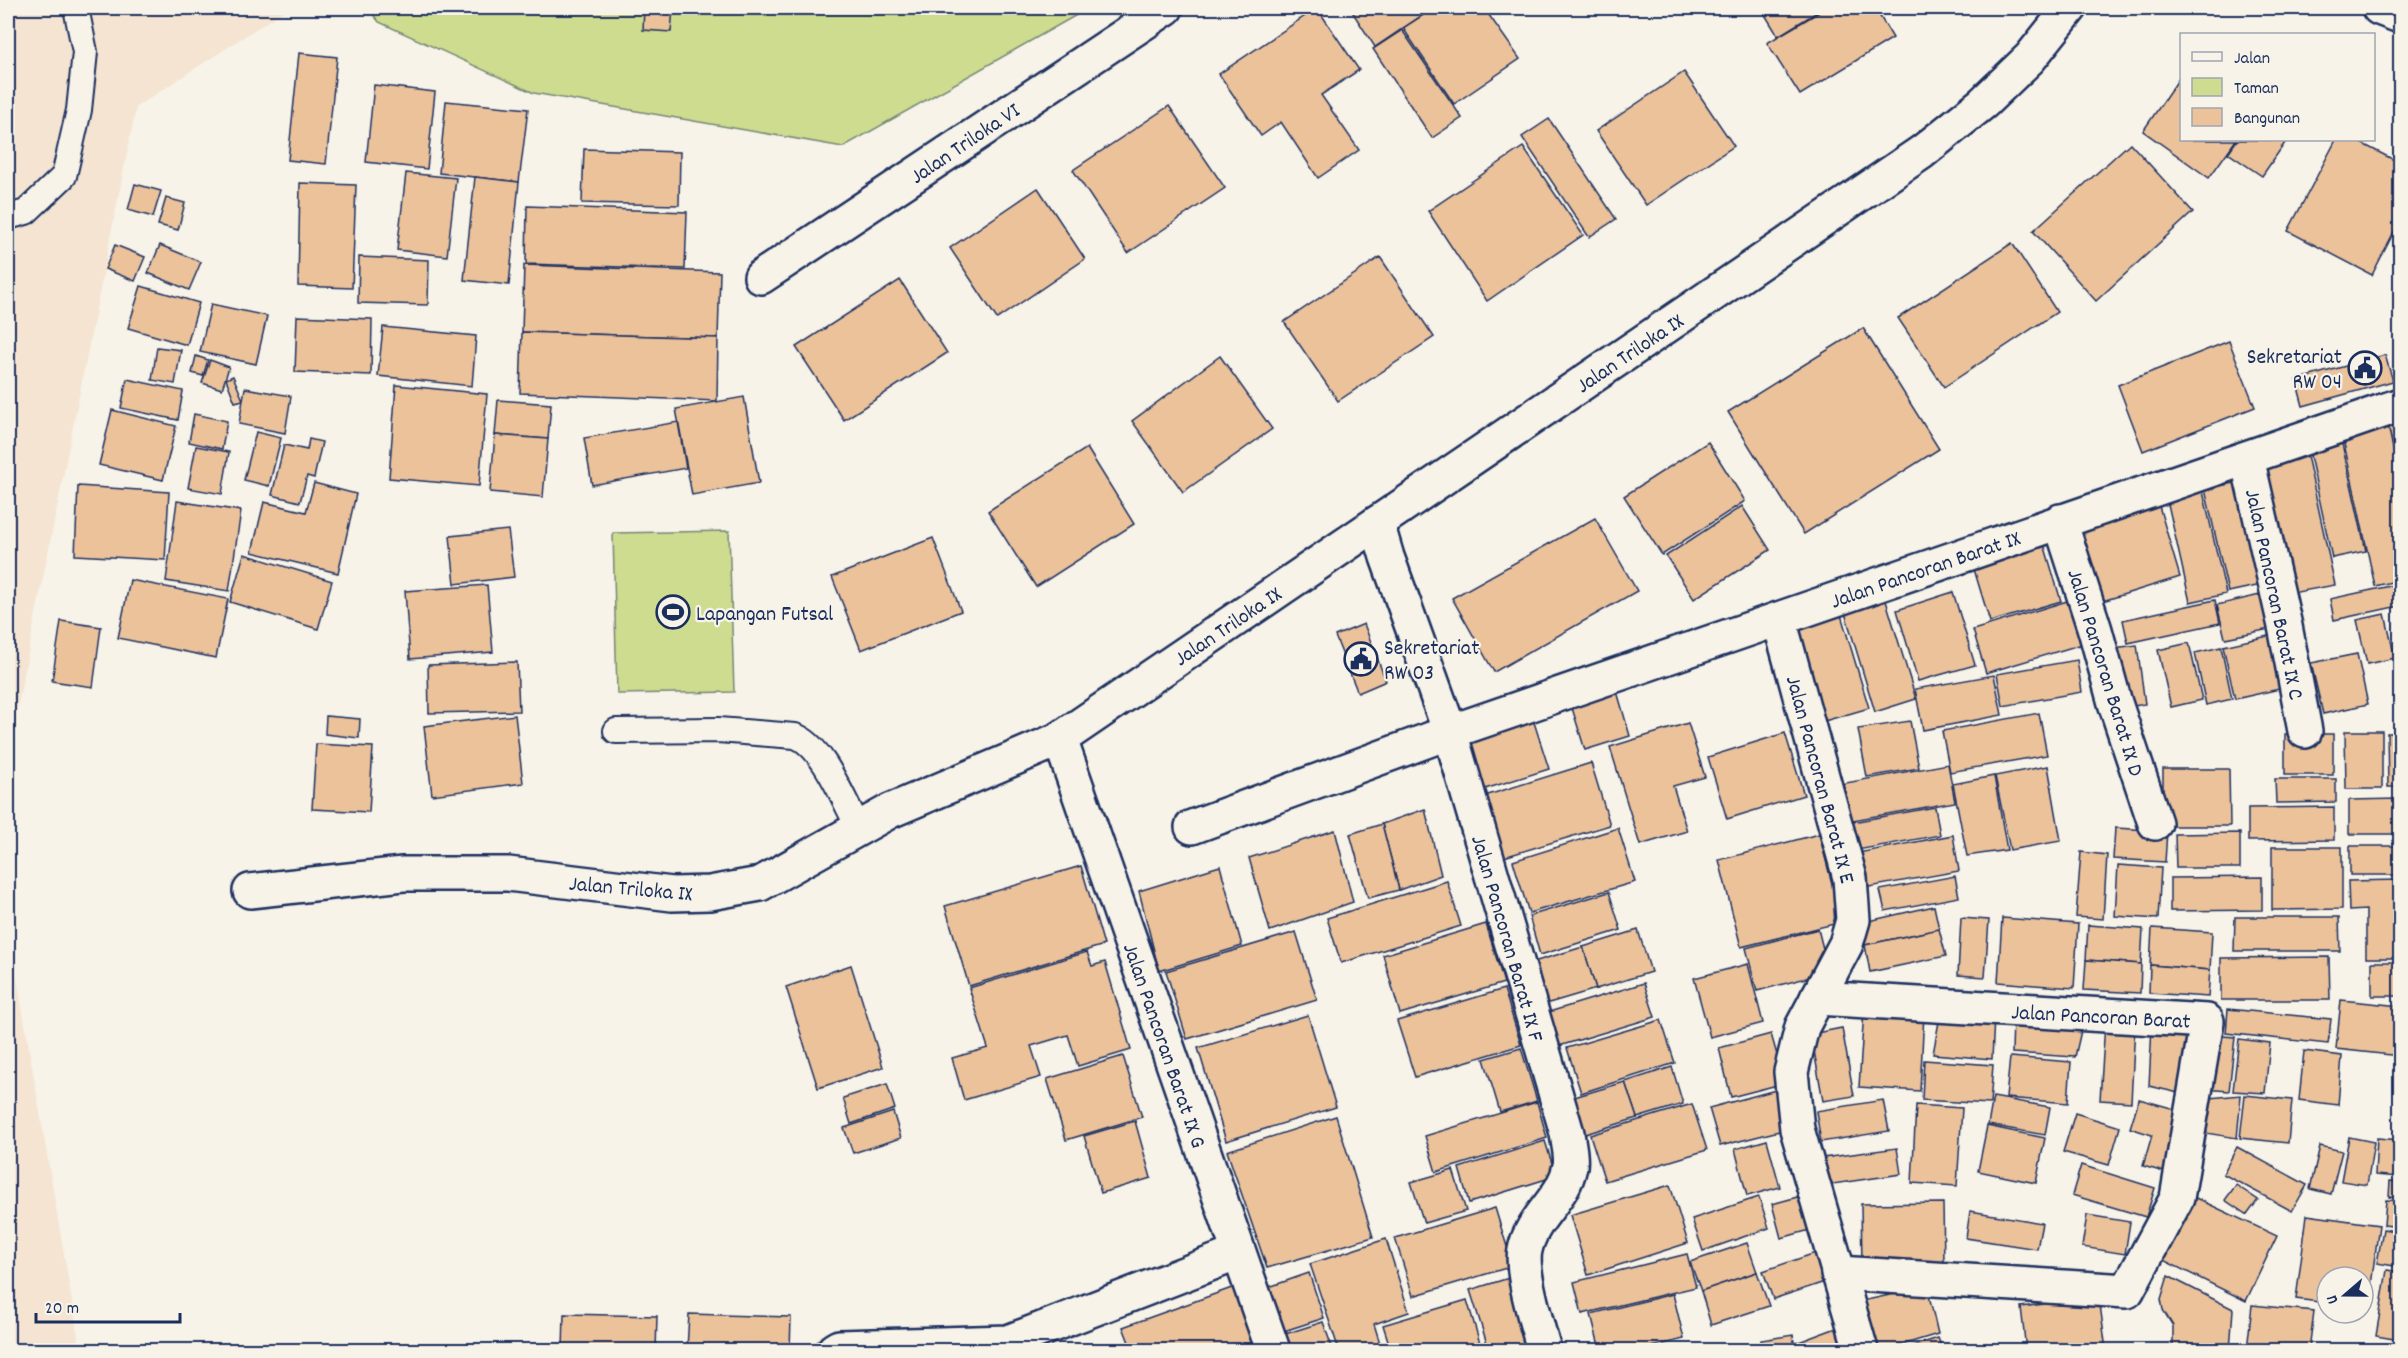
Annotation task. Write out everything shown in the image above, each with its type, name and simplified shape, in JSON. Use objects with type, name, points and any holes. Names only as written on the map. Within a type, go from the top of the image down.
[{"type":"street","name":"Jalan Triloka VI","points":[[760,277],[1167,8]]},
{"type":"street","name":"Jalan Triloka IX","points":[[250,891],[404,874],[508,874],[672,894],[710,893],[760,884],[890,811],[1060,739],[1922,152],[1983,103],[2030,58],[2070,8]]},
{"type":"street","points":[[2379,8],[2400,16]]},
{"type":"street","name":"Jalan Pancoran Barat IX","points":[[1192,827],[1450,732],[2400,405]]},
{"type":"street","name":"Jalan Pancoran Barat IX C","points":[[2247,458],[2285,626],[2305,731]]},
{"type":"street","name":"Jalan Pancoran Barat IX D","points":[[2060,521],[2095,630],[2115,703],[2155,823]]},
{"type":"street","name":"Jalan Pancoran Barat IX F","points":[[1377,523],[1450,732],[1567,1133],[1571,1163],[1564,1186],[1534,1223],[1524,1252],[1528,1291],[1544,1350]]},
{"type":"street","name":"Jalan Pancoran Barat IX E","points":[[1779,619],[1850,878],[1853,920],[1846,944],[1802,1027],[1791,1072],[1797,1129],[1861,1350]]},
{"type":"street","name":"Jalan Pancoran Barat IX G","points":[[1060,739],[1273,1350]]},
{"type":"street","name":"Jalan Pancoran Barat","points":[[1817,998],[2207,1021],[2177,1198],[2127,1291],[1838,1273]]},
{"type":"street","points":[[834,1350],[839,1347],[1008,1342],[1238,1253]]},
{"type":"lane","points":[[8,217],[26,212],[64,176],[79,110],[85,52],[76,8]]},
{"type":"lane","points":[[616,731],[718,730],[795,736],[805,739],[817,751],[859,828]]},
{"type":"shaded area","points":[[8,8],[288,8],[136,107],[8,755]]},
{"type":"shaded area","points":[[8,925],[80,1349],[8,1350]]},
{"type":"green space","points":[[368,8],[1089,8],[843,147],[534,93],[379,22]]},
{"type":"green space","name":"Lapangan Futsal","points":[[729,531],[734,692],[617,694],[613,533]]},
{"type":"building","points":[[644,8],[673,8],[671,32],[643,30]]},
{"type":"building","points":[[1317,8],[1359,70],[1321,95],[1359,150],[1318,178],[1281,122],[1261,136],[1219,74]]},
{"type":"building","points":[[1360,8],[1433,8],[1375,47],[1353,13]]},
{"type":"building","points":[[1434,8],[1484,8],[1520,59],[1454,104],[1403,28]]},
{"type":"building","points":[[1761,8],[1817,8],[1819,11],[1778,36]]},
{"type":"building","points":[[1826,8],[1875,8],[1893,38],[1800,95],[1767,43]]},
{"type":"building","points":[[1402,30],[1462,118],[1432,138],[1373,49]]},
{"type":"building","points":[[299,53],[337,57],[326,164],[288,160]]},
{"type":"building","points":[[1684,72],[1734,146],[1646,205],[1596,131]]},
{"type":"building","points":[[2180,77],[2180,141],[2235,141],[2209,178],[2143,131]]},
{"type":"building","points":[[374,85],[435,92],[427,169],[366,162]]},
{"type":"building","points":[[446,101],[528,109],[519,182],[439,173]]},
{"type":"building","points":[[1169,106],[1225,188],[1128,253],[1073,170]]},
{"type":"building","points":[[1549,119],[1616,219],[1589,237],[1522,137]]},
{"type":"building","points":[[2236,141],[2286,141],[2262,176],[2228,153]]},
{"type":"building","points":[[2335,141],[2357,141],[2400,163],[2400,220],[2372,275],[2288,231]]},
{"type":"building","points":[[2130,143],[2193,212],[2096,301],[2033,231]]},
{"type":"building","points":[[1523,147],[1583,235],[1487,301],[1428,211]]},
{"type":"building","points":[[584,149],[680,152],[679,205],[582,203]]},
{"type":"building","points":[[406,173],[456,178],[447,256],[397,250]]},
{"type":"building","points":[[475,177],[519,182],[509,285],[464,280]]},
{"type":"building","points":[[300,183],[356,185],[352,288],[298,286]]},
{"type":"building","points":[[135,184],[161,191],[153,217],[128,210]]},
{"type":"building","points":[[1038,188],[1085,259],[997,319],[950,248]]},
{"type":"building","points":[[166,198],[185,203],[178,230],[158,225]]},
{"type":"building","points":[[527,206],[687,212],[685,269],[526,264]]},
{"type":"building","points":[[2012,243],[2057,312],[1944,387],[1898,318]]},
{"type":"building","points":[[115,245],[145,257],[135,281],[105,269]]},
{"type":"building","points":[[160,245],[201,262],[189,290],[148,273]]},
{"type":"building","points":[[359,257],[429,260],[428,305],[358,303]]},
{"type":"building","points":[[1380,257],[1434,337],[1338,401],[1284,322]]},
{"type":"building","points":[[524,265],[720,272],[718,338],[522,332]]},
{"type":"building","points":[[900,280],[947,353],[844,420],[796,347]]},
{"type":"building","points":[[141,286],[199,303],[187,345],[128,328]]},
{"type":"building","points":[[211,304],[267,316],[256,364],[200,352]]},
{"type":"building","points":[[297,316],[372,319],[371,375],[295,372]]},
{"type":"building","points":[[383,327],[476,336],[472,386],[378,376]]},
{"type":"building","points":[[1863,328],[1939,449],[1804,534],[1728,412]]},
{"type":"building","points":[[522,332],[718,338],[717,401],[520,393]]},
{"type":"building","points":[[2229,341],[2255,407],[2143,451],[2118,385]]},
{"type":"building","points":[[157,347],[181,350],[175,384],[152,380]]},
{"type":"building","name":"Sekretariat RW 04","points":[[2385,355],[2393,381],[2303,406],[2296,380]]},
{"type":"building","points":[[196,356],[208,360],[203,376],[192,373]]},
{"type":"building","points":[[1220,356],[1272,429],[1183,492],[1132,421]]},
{"type":"building","points":[[210,360],[229,367],[222,389],[202,383]]},
{"type":"building","points":[[233,376],[243,400],[235,402],[226,379]]},
{"type":"building","points":[[127,379],[183,391],[178,420],[121,408]]},
{"type":"building","points":[[396,385],[487,394],[479,486],[389,478]]},
{"type":"building","points":[[245,388],[291,396],[285,433],[239,424]]},
{"type":"building","points":[[744,397],[759,483],[692,495],[676,409]]},
{"type":"building","points":[[498,400],[551,404],[548,439],[495,435]]},
{"type":"building","points":[[112,410],[176,426],[163,480],[99,465]]},
{"type":"building","points":[[194,414],[227,421],[222,449],[189,442]]},
{"type":"building","points":[[2400,417],[2400,482],[2387,420]]},
{"type":"building","points":[[2387,420],[2400,482],[2400,580],[2375,586],[2341,430]]},
{"type":"building","points":[[678,422],[686,468],[592,485],[584,438]]},
{"type":"building","points":[[256,432],[281,438],[269,486],[244,480]]},
{"type":"building","points":[[495,435],[548,439],[543,497],[490,492]]},
{"type":"building","points":[[309,439],[322,442],[314,478],[307,476],[300,502],[272,495],[284,445],[307,450]]},
{"type":"building","points":[[2341,439],[2366,551],[2332,558],[2308,446]]},
{"type":"building","points":[[1708,442],[1745,501],[1662,555],[1624,496]]},
{"type":"building","points":[[196,446],[229,452],[222,494],[188,488]]},
{"type":"building","points":[[2305,446],[2335,585],[2292,593],[2262,455]]},
{"type":"building","points":[[1087,448],[1134,524],[1036,587],[988,511]]},
{"type":"building","points":[[2249,480],[2271,583],[2228,592],[2205,489]]},
{"type":"building","points":[[314,483],[356,494],[338,573],[252,552],[264,502],[306,512]]},
{"type":"building","points":[[78,486],[169,492],[165,560],[75,555]]},
{"type":"building","points":[[2202,487],[2226,594],[2190,602],[2166,495]]},
{"type":"building","points":[[2156,496],[2180,577],[2093,604],[2068,523]]},
{"type":"building","points":[[177,501],[241,511],[229,591],[166,581]]},
{"type":"building","points":[[1742,506],[1770,550],[1694,599],[1666,556]]},
{"type":"building","points":[[1595,518],[1637,591],[1494,672],[1452,598]]},
{"type":"building","points":[[508,530],[514,577],[455,584],[450,536]]},
{"type":"building","points":[[2041,534],[2061,601],[1990,622],[1970,556]]},
{"type":"building","points":[[933,538],[961,611],[861,650],[832,577]]},
{"type":"building","points":[[244,554],[332,581],[318,629],[230,602]]},
{"type":"building","points":[[130,580],[228,599],[216,658],[118,638]]},
{"type":"building","points":[[487,585],[493,652],[410,659],[405,591]]},
{"type":"building","points":[[2395,585],[2399,606],[2334,620],[2330,599]]},
{"type":"building","points":[[1883,591],[1916,699],[1875,712],[1842,603]]},
{"type":"building","points":[[1953,592],[1975,665],[1918,681],[1897,610]]},
{"type":"building","points":[[2273,592],[2280,627],[2225,638],[2217,605]]},
{"type":"building","points":[[2077,598],[2089,642],[1986,673],[1973,630]]},
{"type":"building","points":[[2215,600],[2220,623],[2128,643],[2123,620]]},
{"type":"building","points":[[1838,605],[1869,708],[1814,724],[1783,621]]},
{"type":"building","points":[[2385,614],[2395,658],[2367,664],[2357,620]]},
{"type":"building","points":[[61,621],[101,627],[93,687],[52,681]]},
{"type":"building","name":"Sekretariat RW 03","points":[[1364,624],[1386,681],[1358,693],[1335,636]]},
{"type":"building","points":[[2282,633],[2293,686],[2235,699],[2223,646]]},
{"type":"building","points":[[2189,643],[2202,700],[2171,707],[2158,650]]},
{"type":"building","points":[[2137,645],[2145,704],[2123,708],[2114,648]]},
{"type":"building","points":[[2221,647],[2232,699],[2206,705],[2195,653]]},
{"type":"building","points":[[2357,654],[2368,704],[2323,714],[2311,663]]},
{"type":"building","points":[[2077,660],[2082,692],[2003,706],[1997,674]]},
{"type":"building","points":[[517,662],[519,711],[429,713],[428,665]]},
{"type":"building","points":[[1994,675],[2002,715],[1923,730],[1915,689]]},
{"type":"building","points":[[1614,681],[1630,736],[1585,750],[1568,695]]},
{"type":"building","points":[[2039,713],[2047,755],[1950,772],[1942,731]]},
{"type":"building","points":[[515,715],[523,783],[432,795],[424,726]]},
{"type":"building","points":[[326,716],[360,719],[359,738],[325,734]]},
{"type":"building","points":[[1532,716],[1549,769],[1472,793],[1456,739]]},
{"type":"building","points":[[1910,721],[1919,768],[1867,777],[1858,729]]},
{"type":"building","points":[[1688,723],[1705,777],[1673,786],[1687,831],[1640,845],[1610,747]]},
{"type":"building","points":[[2345,731],[2382,731],[2382,789],[2346,789]]},
{"type":"building","points":[[1785,733],[1804,795],[1727,819],[1708,757]]},
{"type":"building","points":[[2387,733],[2400,733],[2400,787],[2388,787]]},
{"type":"building","points":[[2285,734],[2333,734],[2333,775],[2285,775]]},
{"type":"building","points":[[316,744],[373,747],[369,812],[312,809]]},
{"type":"building","points":[[1591,763],[1610,825],[1494,860],[1475,799]]},
{"type":"building","points":[[1948,764],[1955,802],[1842,822],[1835,785]]},
{"type":"building","points":[[2048,766],[2061,841],[2010,850],[1995,776]]},
{"type":"building","points":[[2163,769],[2229,769],[2230,826],[2163,826]]},
{"type":"building","points":[[1994,776],[2007,850],[1967,856],[1953,784]]},
{"type":"building","points":[[2275,779],[2336,779],[2336,802],[2276,803]]},
{"type":"building","points":[[2400,799],[2400,834],[2349,834],[2349,800]]},
{"type":"building","points":[[1935,807],[1940,835],[1852,851],[1847,823]]},
{"type":"building","points":[[2334,807],[2334,840],[2248,841],[2248,808]]},
{"type":"building","points":[[1425,809],[1441,875],[1399,890],[1382,824]]},
{"type":"building","points":[[1382,824],[1399,890],[1368,898],[1350,834]]},
{"type":"building","points":[[1618,828],[1635,882],[1529,913],[1513,861]]},
{"type":"building","points":[[2115,828],[2167,831],[2165,862],[2113,859]]},
{"type":"building","points":[[1335,830],[1353,902],[1270,931],[1249,858]]},
{"type":"building","points":[[2240,833],[2240,868],[2176,868],[2175,834]]},
{"type":"building","points":[[1819,834],[1842,922],[1741,947],[1719,860]]},
{"type":"building","points":[[1953,835],[1959,871],[1864,888],[1858,853]]},
{"type":"building","points":[[2350,846],[2400,846],[2400,875],[2350,875]]},
{"type":"building","points":[[2272,847],[2342,847],[2342,909],[2272,910]]},
{"type":"building","points":[[2081,852],[2107,855],[2103,919],[2076,917]]},
{"type":"building","points":[[2118,865],[2161,868],[2158,919],[2115,916]]},
{"type":"building","points":[[1081,866],[1104,945],[969,986],[945,906]]},
{"type":"building","points":[[1220,866],[1242,946],[1159,971],[1139,891]]},
{"type":"building","points":[[1955,876],[1959,897],[1885,911],[1880,890]]},
{"type":"building","points":[[2262,877],[2262,910],[2170,911],[2170,878]]},
{"type":"building","points":[[2400,880],[2400,958],[2366,958],[2366,910],[2349,911],[2348,881]]},
{"type":"building","points":[[1447,881],[1461,926],[1341,963],[1327,918]]},
{"type":"building","points":[[1609,892],[1621,930],[1540,955],[1529,916]]},
{"type":"building","points":[[1934,906],[1939,929],[1865,945],[1860,923]]},
{"type":"building","points":[[2235,917],[2339,917],[2340,951],[2234,951]]},
{"type":"building","points":[[1961,918],[1989,920],[1985,977],[1958,975]]},
{"type":"building","points":[[2002,918],[2078,924],[2074,988],[1998,982]]},
{"type":"building","points":[[1486,924],[1504,983],[1400,1014],[1383,955]]},
{"type":"building","points":[[2088,925],[2143,929],[2141,964],[2086,960]]},
{"type":"building","points":[[2152,928],[2212,932],[2210,970],[2150,965]]},
{"type":"building","points":[[1818,929],[1829,972],[1757,991],[1746,948]]},
{"type":"building","points":[[1939,929],[1946,956],[1870,972],[1865,945]]},
{"type":"building","points":[[1638,930],[1651,972],[1596,989],[1583,947]]},
{"type":"building","points":[[1296,932],[1317,1000],[1187,1039],[1166,971]]},
{"type":"building","points":[[1583,947],[1596,989],[1542,1005],[1530,963]]},
{"type":"building","points":[[1087,952],[1092,966],[1105,962],[1131,1050],[1078,1066],[1068,1035],[1031,1046],[1041,1077],[964,1100],[952,1058],[988,1048],[969,988]]},
{"type":"building","points":[[2329,957],[2330,1000],[2221,1000],[2221,958]]},
{"type":"building","points":[[2086,960],[2141,964],[2140,993],[2084,990]]},
{"type":"building","points":[[2372,962],[2400,962],[2400,996],[2372,996]]},
{"type":"building","points":[[1748,964],[1763,1023],[1710,1037],[1694,978]]},
{"type":"building","points":[[851,965],[883,1067],[818,1088],[786,987]]},
{"type":"building","points":[[2150,965],[2210,970],[2208,997],[2149,993]]},
{"type":"building","points":[[1644,983],[1655,1017],[1559,1046],[1549,1012]]},
{"type":"building","points":[[1504,989],[1521,1045],[1415,1077],[1397,1021]]},
{"type":"building","points":[[2341,1000],[2400,1006],[2400,1056],[2336,1049]]},
{"type":"building","points":[[2228,1009],[2331,1019],[2328,1044],[2226,1033]]},
{"type":"building","points":[[1864,1010],[1924,1013],[1920,1091],[1859,1087]]},
{"type":"building","points":[[1308,1015],[1336,1107],[1226,1141],[1198,1048]]},
{"type":"building","points":[[1940,1016],[1994,1017],[1992,1059],[1933,1054]]},
{"type":"building","points":[[2013,1018],[2083,1022],[2075,1057],[2012,1053]]},
{"type":"building","points":[[1661,1020],[1675,1063],[1581,1093],[1567,1048]]},
{"type":"building","points":[[2105,1023],[2135,1025],[2131,1102],[2100,1100]]},
{"type":"building","points":[[2152,1026],[2190,1028],[2183,1094],[2149,1086]]},
{"type":"building","points":[[1842,1028],[1854,1096],[1823,1101],[1811,1034]]},
{"type":"building","points":[[1771,1034],[1785,1083],[1731,1097],[1719,1048]]},
{"type":"building","points":[[2210,1035],[2235,1037],[2229,1091],[2204,1089]]},
{"type":"building","points":[[2239,1039],[2270,1043],[2265,1093],[2233,1091]]},
{"type":"building","points":[[1521,1048],[1537,1101],[1500,1112],[1484,1059]]},
{"type":"building","points":[[2304,1051],[2342,1056],[2338,1105],[2299,1100]]},
{"type":"building","points":[[1123,1056],[1142,1117],[1066,1140],[1047,1079]]},
{"type":"building","points":[[2010,1057],[2071,1062],[2068,1103],[2006,1098]]},
{"type":"building","points":[[1924,1060],[1993,1065],[1990,1104],[1922,1100]]},
{"type":"building","points":[[1672,1067],[1683,1104],[1637,1118],[1625,1082]]},
{"type":"building","points":[[1625,1082],[1637,1118],[1582,1135],[1571,1098]]},
{"type":"building","points":[[887,1084],[895,1109],[851,1124],[843,1098]]},
{"type":"building","points":[[1776,1090],[1787,1129],[1720,1146],[1709,1108]]},
{"type":"building","points":[[2241,1095],[2237,1138],[2199,1132],[2210,1098]]},
{"type":"building","points":[[2245,1095],[2292,1100],[2288,1143],[2240,1138]]},
{"type":"building","points":[[1993,1097],[2050,1107],[2045,1135],[1988,1125]]},
{"type":"building","points":[[2139,1099],[2182,1111],[2164,1172],[2143,1166],[2152,1135],[2130,1128]]},
{"type":"building","points":[[1883,1100],[1889,1131],[1821,1142],[1816,1111]]},
{"type":"building","points":[[1537,1102],[1547,1138],[1436,1172],[1425,1136]]},
{"type":"building","points":[[1692,1104],[1707,1150],[1605,1181],[1590,1135]]},
{"type":"building","points":[[1916,1105],[1962,1108],[1957,1186],[1912,1183]]},
{"type":"building","points":[[893,1112],[901,1138],[853,1153],[844,1128]]},
{"type":"building","points":[[2075,1113],[2120,1127],[2109,1165],[2063,1152]]},
{"type":"building","points":[[1336,1116],[1373,1237],[1267,1268],[1227,1151]]},
{"type":"building","points":[[1135,1121],[1151,1178],[1101,1193],[1084,1136]]},
{"type":"building","points":[[1987,1126],[2045,1138],[2036,1183],[1978,1171]]},
{"type":"building","points":[[2349,1137],[2374,1142],[2367,1185],[2341,1181]]},
{"type":"building","points":[[2377,1138],[2400,1140],[2400,1177],[2375,1175]]},
{"type":"building","points":[[1767,1140],[1780,1187],[1747,1196],[1735,1149]]},
{"type":"building","points":[[1545,1141],[1556,1176],[1469,1203],[1459,1168]]},
{"type":"building","points":[[2320,1146],[2342,1151],[2331,1194],[2310,1189]]},
{"type":"building","points":[[2237,1147],[2307,1185],[2292,1211],[2223,1174]]},
{"type":"building","points":[[1897,1148],[1901,1174],[1826,1185],[1823,1158]]},
{"type":"building","points":[[2081,1165],[2155,1188],[2146,1217],[2072,1195]]},
{"type":"building","points":[[1453,1170],[1466,1211],[1424,1223],[1411,1182]]},
{"type":"building","points":[[2390,1181],[2400,1182],[2400,1198],[2389,1197]]},
{"type":"building","points":[[1670,1185],[1688,1243],[1588,1275],[1570,1215]]},
{"type":"building","points":[[2236,1185],[2258,1200],[2247,1215],[2225,1200]]},
{"type":"building","points":[[2185,1193],[2277,1236],[2246,1301],[2155,1256]]},
{"type":"building","points":[[1801,1196],[1810,1230],[1781,1238],[1772,1204]]},
{"type":"building","points":[[1759,1197],[1769,1228],[1703,1251],[1692,1219]]},
{"type":"building","points":[[2386,1200],[2400,1201],[2400,1227],[2384,1225]]},
{"type":"building","points":[[1943,1203],[1944,1263],[1862,1265],[1861,1204]]},
{"type":"building","points":[[1495,1208],[1513,1266],[1413,1296],[1395,1238]]},
{"type":"building","points":[[1970,1211],[2042,1223],[2037,1249],[1966,1238]]},
{"type":"building","points":[[2087,1215],[2130,1222],[2125,1254],[2082,1247]]},
{"type":"building","points":[[2307,1215],[2379,1225],[2374,1265],[2315,1265],[2315,1301],[2296,1299]]},
{"type":"building","points":[[2383,1229],[2400,1232],[2400,1267],[2377,1263]]},
{"type":"building","points":[[1386,1239],[1409,1312],[1374,1324],[1382,1350],[1339,1350],[1310,1264]]},
{"type":"building","points":[[1747,1243],[1757,1272],[1701,1291],[1690,1262]]},
{"type":"building","points":[[1827,1249],[1837,1278],[1773,1299],[1763,1271]]},
{"type":"building","points":[[1687,1254],[1696,1287],[1582,1314],[1574,1282]]},
{"type":"building","points":[[2387,1270],[2400,1272],[2400,1340],[2376,1336]]},
{"type":"building","points":[[1757,1272],[1769,1306],[1711,1325],[1701,1291]]},
{"type":"building","points":[[1309,1273],[1324,1318],[1284,1331],[1269,1287]]},
{"type":"building","points":[[1519,1275],[1538,1340],[1505,1350],[1489,1350],[1470,1290]]},
{"type":"building","points":[[2168,1276],[2233,1309],[2230,1350],[2173,1350],[2173,1326],[2163,1310],[2161,1299]]},
{"type":"building","points":[[1243,1284],[1267,1350],[1132,1350],[1123,1327]]},
{"type":"building","points":[[1927,1287],[1938,1334],[1879,1350],[1862,1301]]},
{"type":"building","points":[[1673,1294],[1684,1339],[1638,1350],[1600,1350],[1591,1314]]},
{"type":"building","points":[[2099,1297],[2106,1350],[2026,1350],[2021,1307]]},
{"type":"building","points":[[1467,1300],[1482,1350],[1391,1350],[1383,1325]]},
{"type":"building","points":[[2252,1305],[2314,1311],[2309,1350],[2247,1350]]},
{"type":"building","points":[[564,1314],[657,1316],[656,1350],[563,1350]]},
{"type":"building","points":[[689,1314],[791,1317],[790,1350],[687,1350]]},
{"type":"building","points":[[1323,1322],[1333,1350],[1290,1350],[1285,1334]]},
{"type":"building","points":[[1839,1327],[1847,1350],[1798,1350],[1796,1343]]},
{"type":"building","points":[[1793,1335],[1795,1350],[1763,1350],[1761,1340]]},
{"type":"building","points":[[1938,1338],[1943,1350],[1901,1350]]},
{"type":"place","name":"Sekretariat RW 04","points":[[2365,368]]},
{"type":"place","name":"Lapangan Futsal","points":[[673,612]]},
{"type":"place","name":"Sekretariat RW 03","points":[[1361,659]]}]
